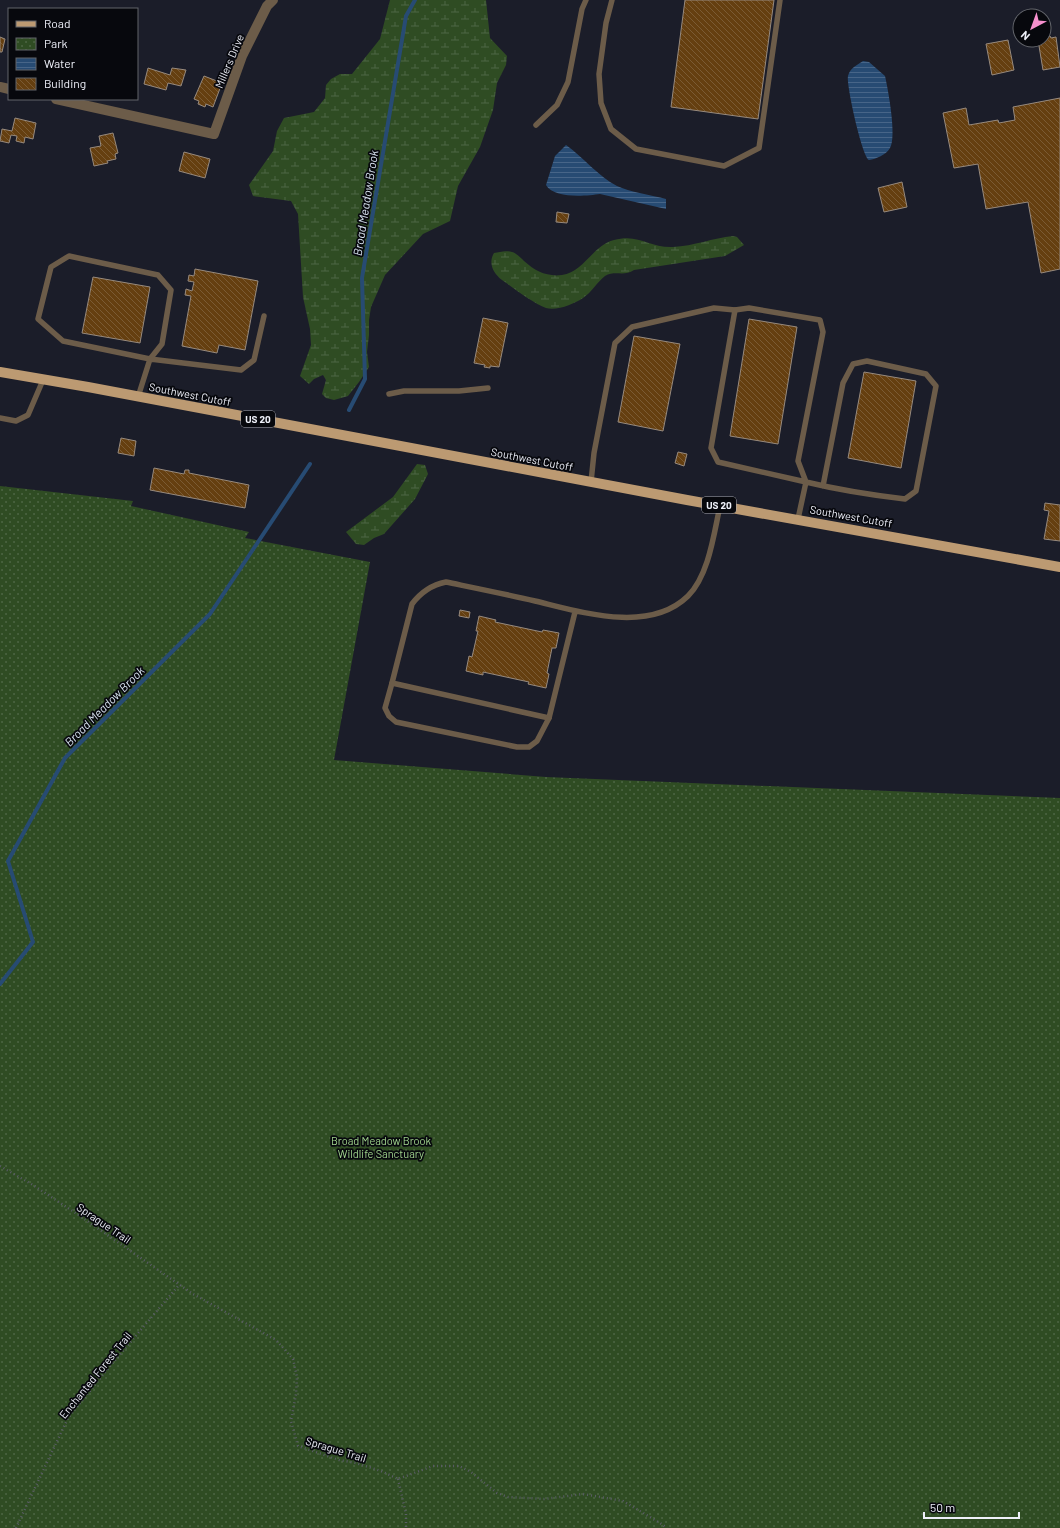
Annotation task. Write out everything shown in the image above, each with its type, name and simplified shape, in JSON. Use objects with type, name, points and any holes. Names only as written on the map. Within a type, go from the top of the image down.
[{"type":"main road","name":"Southwest Cutoff","points":[[0,372],[720,506],[1060,567]]},
{"type":"street","name":"Millers Drive","points":[[61,100],[214,134],[242,56],[268,6],[273,0]]},
{"type":"lane","points":[[536,125],[557,105],[568,82],[582,9],[586,0]]},
{"type":"lane","points":[[612,0],[606,23],[599,74],[601,103],[612,129],[636,149],[724,166],[759,148],[780,0]]},
{"type":"lane","points":[[138,397],[150,359],[162,344],[171,290],[158,275],[69,256],[52,267],[38,319],[63,341],[150,359],[241,370],[254,360],[264,316]]},
{"type":"lane","points":[[591,482],[594,453],[615,343],[632,327],[714,308],[735,310],[749,308],[820,320],[823,332],[798,462],[806,482],[798,519]]},
{"type":"lane","points":[[735,310],[711,448],[718,462],[823,486],[846,491],[904,500],[916,490],[936,386],[926,374],[867,361],[853,364],[843,383],[823,486]]},
{"type":"lane","points":[[0,418],[16,421],[28,415],[43,380]]},
{"type":"lane","points":[[389,394],[404,391],[488,388]]},
{"type":"lane","points":[[575,612],[549,718],[538,741],[530,747],[517,747],[396,722],[389,716],[385,708],[412,604],[420,594],[428,588],[438,583],[446,582],[535,601],[575,612],[607,617],[640,616],[657,613],[673,607],[688,596],[700,579],[710,550],[720,506]]},
{"type":"lane","points":[[392,683],[549,718]]},
{"type":"path","name":"Sprague Trail","points":[[0,1166],[33,1185],[77,1214],[192,1294],[276,1340],[293,1358],[297,1377],[296,1394],[291,1421],[298,1446],[339,1460],[356,1463],[381,1471],[398,1479]]},
{"type":"path","name":"Enchanted Forest Trail","points":[[16,1528],[68,1418],[179,1284]]},
{"type":"path","points":[[406,1528],[406,1514],[398,1479],[433,1466],[459,1466],[471,1472],[497,1493],[508,1497],[544,1499],[583,1494],[623,1501],[660,1522],[667,1528]]},
{"type":"green space","points":[[390,0],[486,0],[490,38],[507,56],[506,65],[497,83],[493,110],[480,147],[458,186],[450,221],[423,234],[385,275],[371,307],[367,352],[369,367],[348,396],[334,400],[326,398],[322,394],[326,380],[323,375],[314,379],[309,384],[300,376],[311,345],[310,329],[303,297],[298,214],[291,201],[253,196],[249,185],[273,151],[277,131],[284,118],[314,112],[325,98],[326,85],[331,79],[340,74],[352,74],[380,39]]},
{"type":"green space","points":[[733,236],[737,237],[744,245],[725,256],[634,270],[627,273],[609,274],[602,278],[583,298],[570,305],[555,309],[541,306],[502,280],[492,268],[491,260],[494,253],[509,251],[516,254],[528,265],[537,270],[551,275],[562,275],[570,273],[576,269],[600,247],[614,240],[630,238],[665,247],[673,247]]},
{"type":"green space","points":[[417,464],[425,465],[428,474],[415,499],[384,534],[374,538],[364,545],[356,544],[346,532],[393,497]]},
{"type":"green space","name":"Broad Meadow Brook Wildlife Sanctuary","points":[[0,486],[133,501],[131,506],[249,532],[245,538],[370,562],[334,760],[546,777],[1060,798],[1060,1528],[0,1528]]},
{"type":"water","points":[[863,61],[869,62],[885,76],[890,102],[893,134],[890,148],[886,153],[875,159],[869,160],[862,146],[848,82],[850,71]]},
{"type":"water","points":[[566,145],[610,182],[617,186],[634,192],[666,199],[666,209],[600,194],[571,196],[556,193],[546,185],[555,156]]},
{"type":"building","points":[[685,0],[774,0],[758,119],[671,107]]},
{"type":"building","points":[[0,37],[5,39],[2,52],[0,52]]},
{"type":"building","points":[[1056,37],[1060,67],[1043,70],[1039,48],[1052,48],[1052,38]]},
{"type":"building","points":[[1008,40],[1014,70],[992,75],[986,44]]},
{"type":"building","points":[[148,68],[170,75],[172,68],[186,70],[181,86],[168,83],[166,90],[144,84]]},
{"type":"building","points":[[204,76],[222,83],[213,107],[206,104],[205,107],[198,104],[199,101],[194,99]]},
{"type":"building","points":[[1060,98],[1060,269],[1041,273],[1028,202],[986,209],[978,164],[954,168],[943,113],[966,108],[969,125],[998,120],[999,123],[1015,120],[1013,107]]},
{"type":"building","points":[[15,118],[36,123],[33,139],[25,137],[24,143],[16,141],[17,136],[11,135],[9,143],[0,141],[2,129],[12,131]]},
{"type":"building","points":[[113,133],[118,153],[115,154],[116,159],[107,161],[108,163],[94,166],[90,148],[101,146],[99,136]]},
{"type":"building","points":[[184,152],[210,159],[205,178],[179,171]]},
{"type":"building","points":[[902,182],[907,207],[884,212],[878,188]]},
{"type":"building","points":[[557,212],[569,214],[567,223],[556,222]]},
{"type":"building","points":[[195,269],[258,281],[245,350],[219,345],[217,353],[182,346],[191,296],[185,295],[186,289],[192,291],[194,282],[188,281],[189,275],[194,276]]},
{"type":"building","points":[[93,277],[150,287],[140,343],[82,333]]},
{"type":"building","points":[[483,318],[508,323],[499,367],[490,366],[490,368],[484,367],[485,365],[474,363]]},
{"type":"building","points":[[749,319],[797,327],[778,444],[730,436]]},
{"type":"building","points":[[634,336],[680,344],[663,431],[618,422]]},
{"type":"building","points":[[864,372],[916,381],[901,468],[848,458]]},
{"type":"building","points":[[121,438],[136,441],[134,456],[118,453]]},
{"type":"building","points":[[678,452],[687,454],[684,466],[675,463]]},
{"type":"building","points":[[154,468],[184,474],[185,470],[189,470],[189,473],[249,485],[245,508],[150,490]]},
{"type":"building","points":[[1045,503],[1060,505],[1060,541],[1044,539],[1049,511],[1044,510]]},
{"type":"building","points":[[460,610],[470,612],[469,618],[459,616]]},
{"type":"building","points":[[479,616],[496,620],[495,622],[542,632],[543,630],[559,633],[556,648],[552,648],[547,673],[549,674],[546,688],[528,684],[529,682],[483,672],[483,675],[466,671],[469,656],[472,657],[478,631],[476,631]]},
{"type":"waterway","name":"Broad Meadow Brook","points":[[349,410],[365,379],[362,278],[406,16],[415,0]]},
{"type":"waterway","name":"Broad Meadow Brook","points":[[0,984],[33,942],[8,861],[65,758],[210,614],[310,464]]}]
